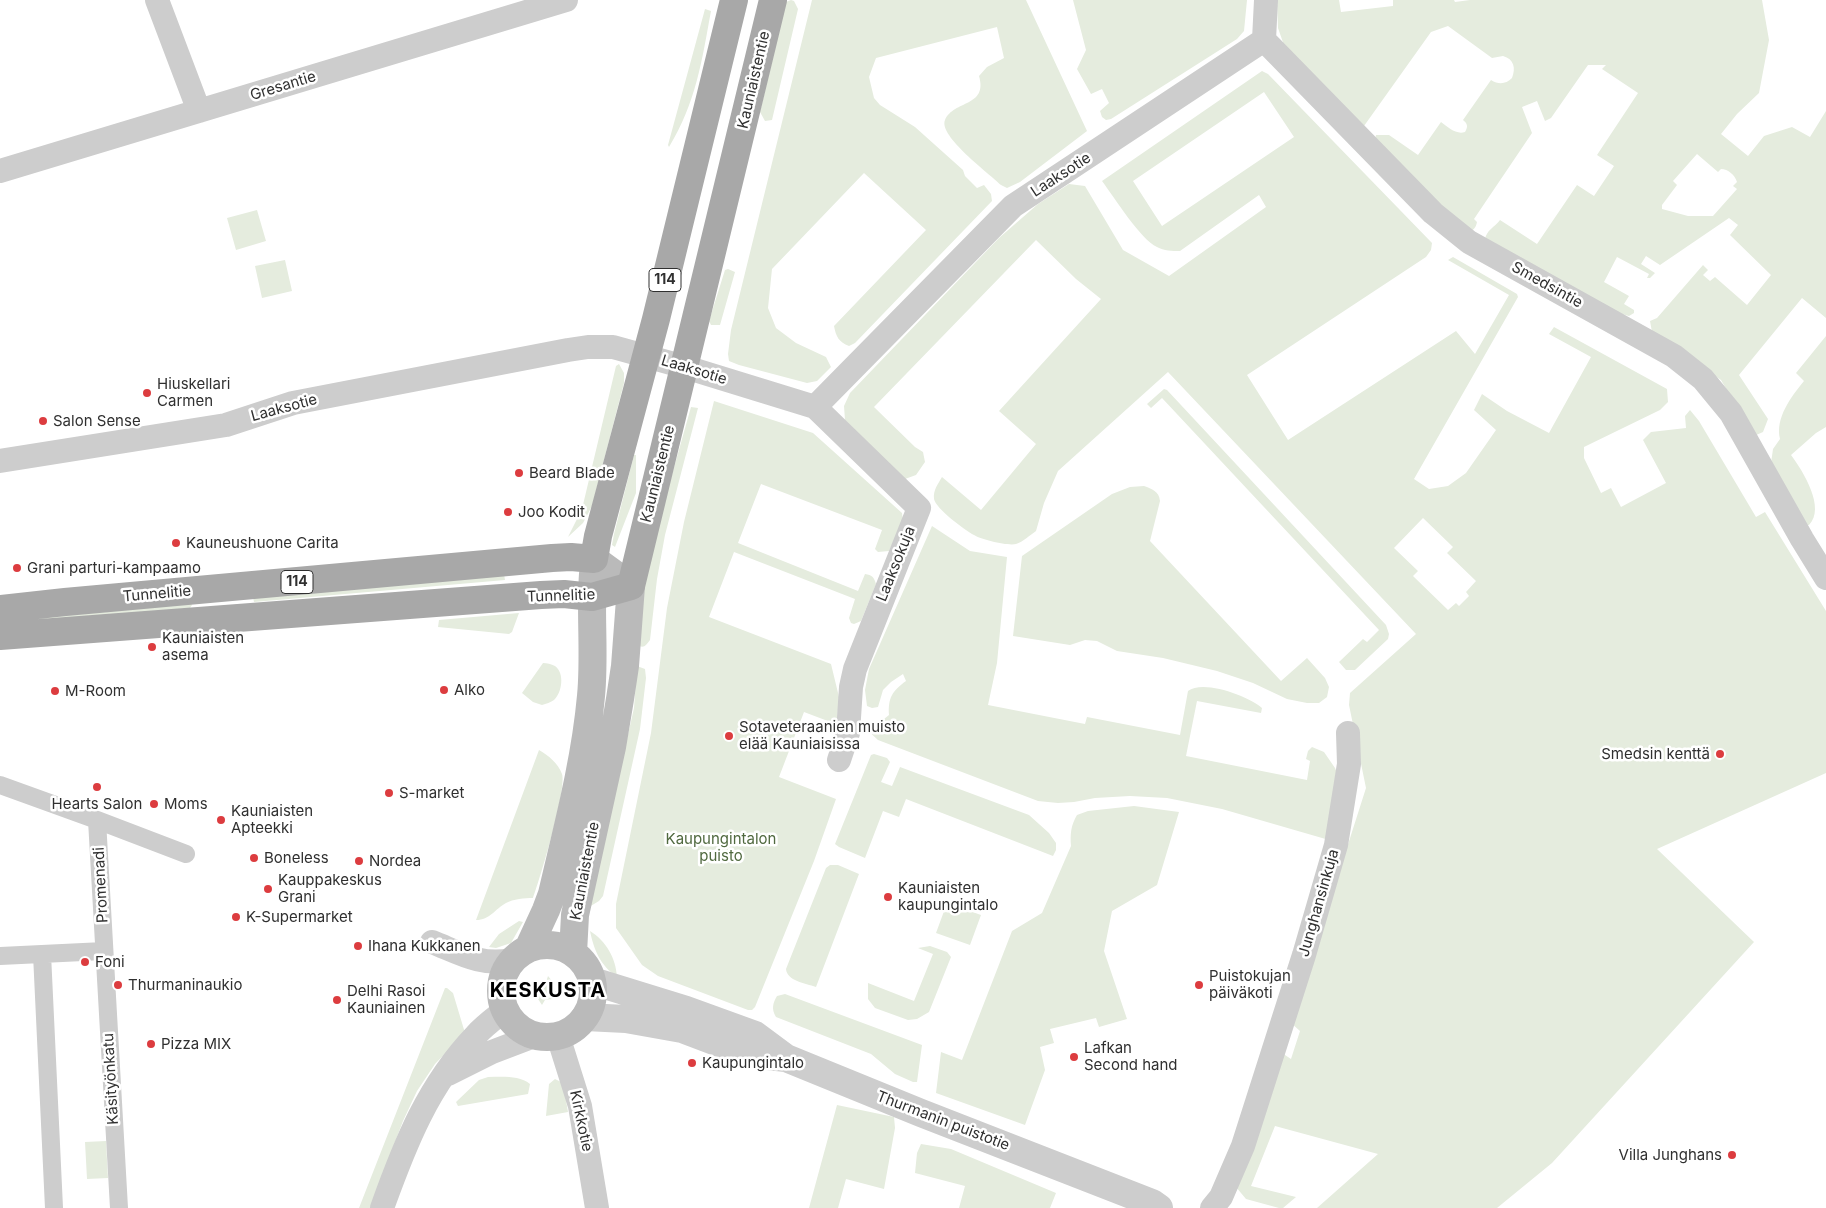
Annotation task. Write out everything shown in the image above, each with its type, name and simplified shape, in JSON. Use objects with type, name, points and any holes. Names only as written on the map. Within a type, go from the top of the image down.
[{"type":"main road","name":"Kauniaistentie","points":[[520,955],[546,910],[552,894],[586,741],[594,652],[592,597],[594,559],[598,536],[646,355],[734,0]]},
{"type":"main road","name":"Kauniaistentie","points":[[573,953],[575,915],[612,747],[620,700],[631,586],[639,547],[685,367],[773,0]]},
{"type":"main road","name":"Tunnelitie","points":[[0,609],[571,557],[594,559],[631,586]]},
{"type":"main road","name":"Tunnelitie","points":[[0,636],[540,595],[564,594],[592,597],[631,586]]},
{"type":"main road","points":[[544,945],[558,946],[573,953],[585,965],[592,981],[592,1000],[585,1017],[568,1032],[546,1036],[525,1032],[517,1026],[505,1010],[501,992],[504,974],[520,955],[544,945]]},
{"type":"street","points":[[157,0],[198,111]]},
{"type":"street","name":"Gresantie","points":[[0,171],[566,0]]},
{"type":"street","points":[[1264,40],[1266,0]]},
{"type":"street","name":"Laaksotie","points":[[0,460],[226,425],[293,403],[588,347],[613,347],[646,355],[815,407],[1013,206],[1264,40]]},
{"type":"street","name":"Smedsintie","points":[[1264,40],[1433,213],[1469,242],[1674,356],[1703,379],[1732,413],[1802,540],[1826,578]]},
{"type":"street","name":"Laaksokuja","points":[[815,407],[919,508],[855,668],[851,687],[848,733],[839,760]]},
{"type":"street","name":"Junghansinkuja","points":[[1212,1208],[1220,1197],[1243,1146],[1304,955],[1336,845],[1349,764],[1348,733]]},
{"type":"street","name":"Promenadi","points":[[0,785],[186,854]]},
{"type":"street","name":"Promenadi","points":[[97,820],[104,951]]},
{"type":"street","points":[[432,942],[484,962],[497,963],[520,955]]},
{"type":"street","points":[[0,956],[104,951]]},
{"type":"street","name":"Käsityönkatu","points":[[104,951],[118,1208]]},
{"type":"street","points":[[42,954],[54,1208]]},
{"type":"street","name":"Thurmanin puistotie","points":[[592,981],[686,1010],[755,1035],[786,1058],[921,1113],[1074,1171],[1101,1184],[1152,1203],[1158,1208]]},
{"type":"street","points":[[382,1208],[403,1149],[421,1112],[442,1077],[476,1034],[505,1010]]},
{"type":"street","name":"Thurmanin puistotie","points":[[585,1017],[626,1019],[682,1029],[748,1054],[786,1058]]},
{"type":"street","points":[[442,1077],[492,1052],[546,1036]]},
{"type":"street","name":"Kirkkotie","points":[[546,1036],[580,1106],[597,1208]]},
{"type":"street","name":"Thurmanin puistotie","points":[[1101,1184],[1128,1208]]},
{"type":"green space","points":[[812,0],[1026,0],[1087,131],[1020,182],[1007,188],[1001,185],[966,154],[949,135],[945,127],[945,120],[949,114],[975,98],[979,93],[979,76],[987,67],[1004,58],[997,27],[876,58],[869,77],[874,98],[880,105],[915,127],[963,170],[965,176],[977,188],[984,185],[991,194],[992,201],[855,343],[849,346],[838,339],[834,326],[926,230],[864,173],[772,269],[768,308],[776,328],[796,343],[826,357],[831,367],[817,381],[807,383],[739,365],[729,361],[728,354],[731,330]]},
{"type":"green space","points":[[1073,0],[1247,0],[1244,31],[1237,39],[1111,119],[1106,120],[1102,117],[1100,111],[1109,103],[1102,89],[1091,94],[1077,69],[1086,50]]},
{"type":"green space","points":[[1277,0],[1339,0],[1341,12],[1393,6],[1393,0],[1454,0],[1455,2],[1470,0],[1762,0],[1769,40],[1759,93],[1737,114],[1721,134],[1748,156],[1764,136],[1792,127],[1810,137],[1826,111],[1826,318],[1802,298],[1739,375],[1768,419],[1763,432],[1754,436],[1721,380],[1652,332],[1650,321],[1657,318],[1703,265],[1708,270],[1703,275],[1710,281],[1715,277],[1747,305],[1771,275],[1730,235],[1738,225],[1729,218],[1660,265],[1646,256],[1641,264],[1655,273],[1650,278],[1647,278],[1649,274],[1617,257],[1604,282],[1629,296],[1624,304],[1634,310],[1634,313],[1629,316],[1485,240],[1489,231],[1500,220],[1537,244],[1577,185],[1594,196],[1614,166],[1597,155],[1638,93],[1602,69],[1606,65],[1588,65],[1551,118],[1545,121],[1537,101],[1522,107],[1532,133],[1474,219],[1477,222],[1475,228],[1467,232],[1375,140],[1376,135],[1389,135],[1418,155],[1441,122],[1455,131],[1465,132],[1467,126],[1463,120],[1491,80],[1502,83],[1512,78],[1514,67],[1510,59],[1503,56],[1492,58],[1448,26],[1431,32],[1364,126],[1286,51],[1278,28]],"holes":[[[1697,154],[1718,172],[1721,169],[1731,173],[1737,182],[1733,186],[1737,189],[1713,216],[1688,216],[1662,209],[1662,205],[1677,185],[1673,181]]]},
{"type":"green space","points":[[794,1],[798,9],[772,120],[765,121],[760,112],[786,2]]},
{"type":"green space","points":[[705,9],[711,11],[697,81],[686,114],[669,147],[668,145]]},
{"type":"green space","points":[[1262,71],[1268,74],[1432,243],[1431,250],[1426,257],[1247,375],[1288,440],[1456,331],[1475,354],[1509,295],[1448,260],[1453,257],[1517,294],[1518,297],[1414,479],[1429,489],[1448,486],[1466,473],[1496,430],[1474,410],[1482,394],[1507,411],[1549,433],[1591,357],[1549,334],[1554,327],[1667,389],[1668,402],[1660,410],[1584,447],[1584,458],[1601,493],[1611,488],[1621,507],[1666,483],[1643,440],[1651,432],[1686,428],[1685,416],[1690,410],[1699,421],[1756,517],[1765,512],[1826,611],[1826,773],[1657,849],[1754,942],[1552,1163],[1497,1208],[1317,1208],[1378,1154],[1275,1126],[1251,1186],[1296,1197],[1283,1208],[1279,1208],[1246,1199],[1236,1187],[1282,1053],[1291,1059],[1300,1031],[1291,1023],[1366,788],[1349,705],[1350,693],[1416,634],[1168,372],[1058,471],[1044,503],[1036,531],[1021,542],[1007,544],[978,537],[958,524],[940,508],[934,499],[934,493],[942,477],[981,510],[1036,444],[999,411],[1101,299],[1076,279],[1036,240],[874,407],[915,447],[923,452],[925,462],[916,475],[905,479],[845,420],[844,406],[850,393],[999,238],[1038,204],[1069,184],[1085,186],[1123,250],[1169,276],[1266,207],[1259,195],[1180,251],[1168,250],[1157,247],[1143,236],[1102,181]],"holes":[[[1264,92],[1294,137],[1162,226],[1133,181]],[[1423,518],[1453,547],[1447,553],[1476,581],[1466,592],[1469,596],[1459,606],[1456,603],[1448,610],[1413,576],[1418,571],[1394,548]]]},
{"type":"green space","points":[[257,210],[266,241],[236,250],[227,218]]},
{"type":"green space","points":[[285,260],[292,291],[262,298],[255,266]]},
{"type":"green space","points":[[728,269],[735,272],[720,325],[711,325],[709,321],[725,270]]},
{"type":"green space","points":[[1826,336],[1826,427],[1816,433],[1791,455],[1801,470],[1814,500],[1814,518],[1809,525],[1802,525],[1770,470],[1773,449],[1780,439],[1780,423],[1785,408],[1804,381],[1796,373]]},
{"type":"green space","points":[[619,364],[624,373],[624,383],[592,506],[583,523],[568,537],[582,509],[616,366]]},
{"type":"green space","points":[[1164,389],[1386,625],[1389,634],[1388,639],[1355,670],[1346,670],[1339,662],[1363,639],[1367,642],[1379,630],[1162,398],[1151,408],[1147,404]]},
{"type":"green space","name":"Kaupungintalon puisto","points":[[714,401],[813,433],[902,513],[903,521],[889,551],[878,552],[875,549],[882,530],[761,484],[738,543],[858,591],[865,574],[872,577],[876,584],[861,621],[854,624],[851,623],[849,618],[855,599],[734,552],[709,617],[831,664],[839,697],[837,721],[833,723],[804,712],[779,777],[836,799],[814,861],[755,1007],[752,1010],[658,976],[642,965],[616,928],[616,904],[651,733],[667,608],[684,522]]},
{"type":"green space","points":[[691,407],[698,408],[665,535],[657,579],[650,640],[645,646],[641,647],[639,646],[642,598],[648,560]]},
{"type":"green space","points":[[634,455],[636,455],[636,493],[615,547],[612,545],[614,534]]},
{"type":"green space","points":[[1144,486],[1157,493],[1160,501],[1150,541],[1281,681],[1307,658],[1325,678],[1329,687],[1327,697],[1319,703],[1287,699],[1253,683],[1217,671],[1163,658],[1117,651],[1097,641],[1085,640],[1070,645],[1013,636],[1022,556],[1112,494],[1130,487]]},
{"type":"green space","points":[[932,526],[970,551],[1007,557],[997,663],[988,705],[1085,724],[1087,717],[1180,735],[1188,691],[1204,687],[1226,690],[1237,694],[1256,703],[1262,708],[1261,713],[1197,701],[1186,756],[1307,780],[1310,761],[1306,759],[1308,751],[1312,747],[1324,752],[1335,768],[1341,782],[1329,840],[1222,809],[1167,798],[1130,796],[1058,803],[1038,801],[878,740],[866,729],[867,725],[884,719],[889,715],[889,704],[892,695],[906,681],[903,674],[891,682],[883,690],[878,707],[872,708],[867,706],[865,690],[869,669]]},
{"type":"green space","points":[[504,574],[505,580],[254,602],[253,597]]},
{"type":"green space","points":[[190,602],[192,605],[190,608],[17,622],[16,616]]},
{"type":"green space","points":[[519,613],[512,632],[509,634],[438,627],[439,620]]},
{"type":"green space","points":[[543,663],[554,665],[558,669],[561,683],[557,697],[542,705],[533,702],[522,693]]},
{"type":"green space","points":[[637,666],[645,669],[646,678],[640,729],[603,896],[589,907],[634,708]]},
{"type":"green space","points":[[539,750],[556,763],[562,774],[562,783],[561,797],[552,834],[533,898],[509,902],[502,905],[489,916],[476,920]]},
{"type":"green space","points":[[874,754],[887,758],[890,762],[881,782],[892,786],[900,767],[1029,815],[1049,833],[1056,843],[1056,850],[1053,856],[906,799],[899,817],[883,811],[865,858],[839,847],[835,844],[871,755]]},
{"type":"green space","points":[[1134,806],[1179,812],[1157,885],[1112,911],[1104,951],[1127,1019],[1099,1027],[1096,1018],[1050,1029],[1054,1043],[1040,1047],[1045,1070],[1025,1125],[936,1093],[941,1052],[962,1060],[1012,931],[1042,913],[1071,846],[1071,830],[1077,815],[1088,811]]},
{"type":"green space","points":[[830,865],[838,865],[859,874],[816,987],[793,979],[786,969],[826,868]]},
{"type":"green space","points":[[947,903],[981,915],[970,945],[936,933]]},
{"type":"green space","points":[[519,921],[523,922],[511,943],[496,948],[489,947],[499,934]]},
{"type":"green space","points":[[590,931],[601,940],[609,951],[615,963],[617,977],[599,957]]},
{"type":"green space","points":[[930,946],[947,952],[951,957],[929,1012],[917,1019],[908,1020],[875,1008],[868,999],[868,983],[914,1001],[933,954],[918,948]]},
{"type":"green space","points":[[548,976],[553,982],[555,991],[560,994],[553,999],[545,1000],[542,1005],[536,996],[536,989],[531,988],[537,983],[546,982]]},
{"type":"green space","points":[[445,988],[453,993],[465,1033],[435,1064],[417,1091],[403,1121],[370,1208],[359,1208]]},
{"type":"green space","points":[[785,994],[922,1045],[917,1082],[895,1074],[871,1054],[776,1017],[773,1009],[774,1001],[777,996]]},
{"type":"green space","points":[[488,1077],[510,1077],[526,1081],[530,1084],[528,1094],[458,1106],[456,1102],[479,1080]]},
{"type":"green space","points":[[555,1079],[563,1083],[568,1112],[546,1116],[549,1084]]},
{"type":"green space","points":[[837,1105],[894,1117],[895,1128],[884,1189],[846,1179],[838,1208],[809,1208]]},
{"type":"green space","points":[[106,1141],[108,1178],[87,1179],[85,1142]]},
{"type":"green space","points":[[921,1144],[951,1149],[1056,1193],[1050,1208],[959,1208],[965,1186],[915,1173],[917,1153]]},
{"type":"place","name":"Hiuskellari Carmen","points":[[147,393]]},
{"type":"place","name":"Salon Sense","points":[[43,421]]},
{"type":"place","name":"Beard Blade","points":[[519,473]]},
{"type":"place","name":"Joo Kodit","points":[[508,512]]},
{"type":"place","name":"Kauneushuone Carita","points":[[176,543]]},
{"type":"place","name":"Grani parturi-kampaamo","points":[[17,568]]},
{"type":"place","name":"Kauniaisten asema","points":[[152,647]]},
{"type":"place","name":"Alko","points":[[444,690]]},
{"type":"place","name":"M-Room","points":[[55,691]]},
{"type":"place","name":"Sotaveteraanien muisto elää Kauniaisissa","points":[[729,736]]},
{"type":"place","name":"Smedsin kenttä","points":[[1720,754]]},
{"type":"place","name":"Hearts Salon","points":[[97,787]]},
{"type":"place","name":"S-market","points":[[389,793]]},
{"type":"place","name":"Moms","points":[[154,804]]},
{"type":"place","name":"Kauniaisten Apteekki","points":[[221,820]]},
{"type":"place","name":"Boneless","points":[[254,858]]},
{"type":"place","name":"Nordea","points":[[359,861]]},
{"type":"place","name":"Kauppakeskus Grani","points":[[268,889]]},
{"type":"place","name":"Kauniaisten kaupungintalo","points":[[888,897]]},
{"type":"place","name":"K-Supermarket","points":[[236,917]]},
{"type":"place","name":"Ihana Kukkanen","points":[[358,946]]},
{"type":"place","name":"Foni","points":[[85,962]]},
{"type":"place","name":"Thurmaninaukio","points":[[118,985]]},
{"type":"place","name":"Puistokujan päiväkoti","points":[[1199,985]]},
{"type":"place","name":"Delhi Rasoi Kauniainen","points":[[337,1000]]},
{"type":"place","name":"Pizza MIX","points":[[151,1044]]},
{"type":"place","name":"Lafkan Second hand","points":[[1074,1057]]},
{"type":"place","name":"Kaupungintalo","points":[[692,1063]]},
{"type":"place","name":"Villa Junghans","points":[[1732,1155]]},
{"type":"district","name":"KESKUSTA","points":[[548,991]]}]
